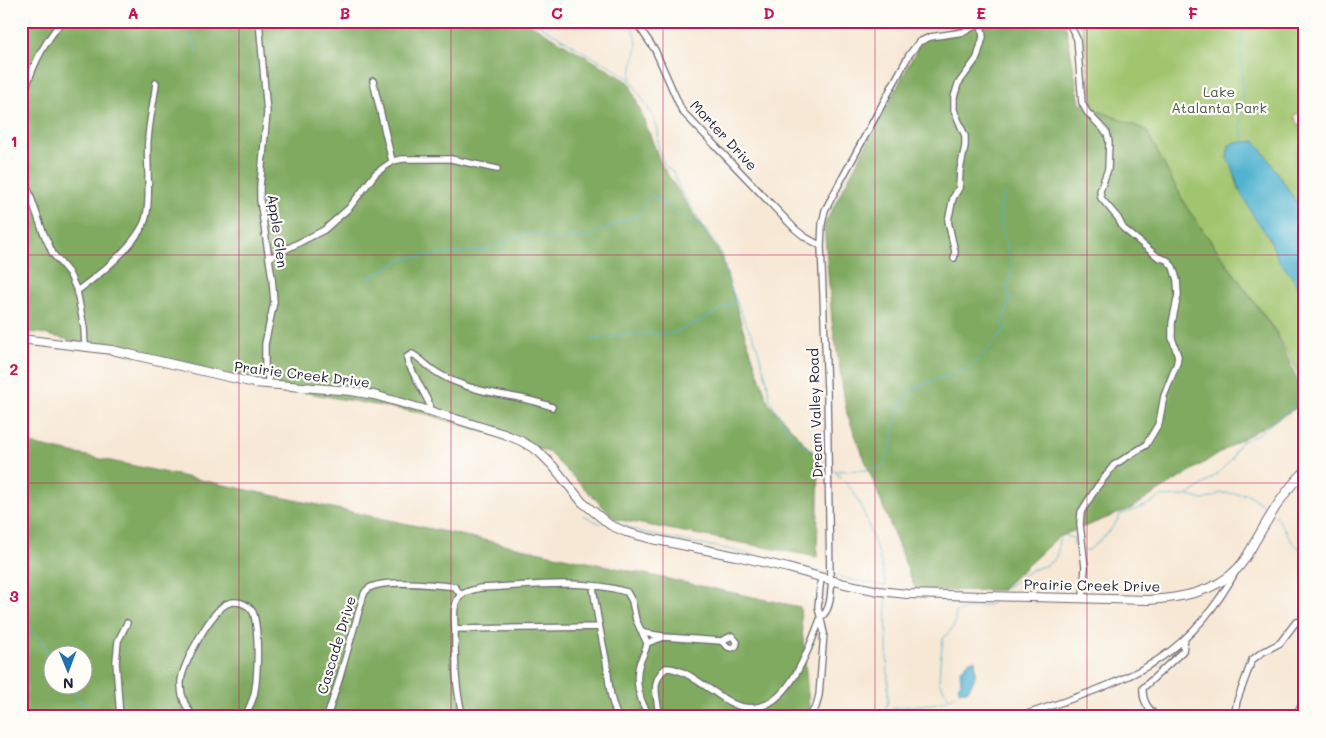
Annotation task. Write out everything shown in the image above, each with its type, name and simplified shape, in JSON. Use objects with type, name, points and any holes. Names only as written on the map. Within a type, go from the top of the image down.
[{"type":"main road","name":"Prairie Creek Drive","points":[[21,339],[112,350],[228,378],[374,395],[430,411],[504,434],[538,451],[553,466],[582,502],[610,525],[626,532],[744,558],[863,588],[907,594],[1148,600],[1171,599],[1192,595],[1219,582],[1237,569],[1285,494],[1305,471]]},
{"type":"street","points":[[21,103],[43,46],[62,21]]},
{"type":"street","name":"Apple Glen","points":[[259,21],[267,113],[260,200],[274,302],[265,344],[264,369],[268,377],[268,384]]},
{"type":"street","name":"Morter Drive","points":[[635,21],[655,50],[682,111],[795,229],[822,246]]},
{"type":"street","points":[[1068,21],[1077,40],[1082,103],[1107,133],[1109,142],[1108,169],[1100,191],[1101,198],[1124,228],[1158,257],[1167,260],[1172,266],[1177,280],[1178,294],[1172,323],[1172,338],[1178,356],[1177,363],[1164,396],[1159,423],[1146,445],[1114,465],[1097,486],[1081,512],[1080,524],[1084,567],[1083,598]]},
{"type":"street","points":[[954,258],[955,252],[948,221],[954,198],[959,188],[960,170],[965,146],[962,127],[954,110],[954,97],[958,84],[977,58],[983,37],[982,22]]},
{"type":"street","name":"Dream Valley Road","points":[[657,717],[659,714],[655,686],[658,674],[666,668],[675,668],[730,703],[744,708],[758,707],[773,701],[786,690],[795,677],[822,617],[829,606],[831,580],[829,460],[822,246],[822,224],[825,210],[909,55],[919,42],[930,37],[964,32],[982,22]]},
{"type":"street","points":[[373,81],[392,161]]},
{"type":"street","points":[[77,291],[114,261],[140,230],[145,221],[148,137],[156,83]]},
{"type":"street","points":[[269,258],[324,230],[350,208],[376,173],[392,161],[403,159],[451,159],[497,169]]},
{"type":"street","points":[[21,170],[43,232],[53,254],[69,273],[77,291],[84,328],[85,346]]},
{"type":"street","points":[[430,411],[429,403],[408,363],[408,358],[412,354],[442,375],[469,387],[538,401],[552,407]]},
{"type":"street","points":[[1018,717],[1072,699],[1130,675],[1159,659],[1185,638],[1215,604],[1227,588],[1237,569]]},
{"type":"street","points":[[808,717],[816,707],[819,695],[824,633],[822,617],[818,607],[821,577]]},
{"type":"street","name":"Cascade Drive","points":[[327,717],[363,596],[367,589],[376,584],[401,583],[449,586],[455,588],[461,595]]},
{"type":"street","points":[[464,717],[455,676],[455,606],[461,595],[470,590],[480,588],[565,583],[627,592],[632,601],[636,620],[644,633],[647,643],[637,676],[642,700],[651,717]]},
{"type":"street","points":[[593,586],[598,627],[606,660],[612,702],[618,717]]},
{"type":"street","points":[[194,717],[181,695],[180,680],[192,651],[219,607],[229,602],[239,602],[248,606],[254,614],[257,647],[256,674],[253,696],[245,717]]},
{"type":"street","points":[[1234,717],[1237,700],[1252,660],[1280,643],[1296,622],[1305,621]]},
{"type":"street","points":[[120,717],[116,662],[118,642],[127,623]]},
{"type":"street","points":[[455,629],[598,627]]},
{"type":"street","points":[[644,633],[664,637],[721,641]]},
{"type":"street","points":[[647,643],[664,637]]},
{"type":"street","points":[[1157,717],[1146,704],[1142,695],[1144,688],[1183,651],[1185,638]]},
{"type":"street","points":[[1292,717],[1305,703]]},
{"type":"green space","points":[[21,21],[525,21],[629,82],[662,166],[722,257],[742,326],[768,402],[819,460],[817,557],[615,519],[548,452],[427,414],[267,386],[39,333],[21,332]]},
{"type":"green space","points":[[970,21],[1065,21],[1080,103],[1146,130],[1187,208],[1276,333],[1305,395],[1305,403],[1237,442],[1130,509],[1058,537],[1001,590],[916,591],[847,414],[832,321],[824,225],[920,43]]},
{"type":"green space","name":"Lake Atalanta Park","points":[[1081,21],[1305,21],[1305,109],[1294,116],[1305,136],[1305,380],[1301,379],[1277,333],[1187,208],[1146,130],[1094,110]]},
{"type":"green space","points":[[21,442],[800,607],[810,717],[21,717]]},
{"type":"water","points":[[1255,141],[1305,215],[1305,298],[1290,274],[1279,261],[1268,236],[1256,220],[1239,189],[1232,166],[1227,158],[1229,145]]},
{"type":"water","points":[[975,660],[975,677],[972,684],[967,691],[960,691],[958,687],[961,682],[960,671],[969,661]]},
{"type":"waterway","points":[[178,21],[190,35],[198,53]]},
{"type":"waterway","points":[[533,21],[594,58],[611,66],[631,80],[652,115],[658,130],[658,146],[664,165],[674,173],[679,188],[723,256],[730,285],[746,324],[755,340],[767,381],[770,400],[790,433],[799,443],[809,448],[825,462]]},
{"type":"waterway","points":[[628,21],[637,44],[631,79]]},
{"type":"waterway","points":[[1242,113],[1241,46],[1244,21]]},
{"type":"waterway","points":[[1241,118],[1244,142]]},
{"type":"waterway","points":[[835,471],[877,469],[881,467],[889,456],[898,414],[906,397],[919,386],[968,368],[983,355],[1005,329],[1002,321],[1009,305],[1007,289],[1011,269],[1000,215],[1005,192]]},
{"type":"waterway","points":[[369,278],[401,260],[486,250],[494,246],[501,246],[505,240],[527,234],[541,234],[559,239],[566,238],[569,235],[588,239],[606,228],[639,215],[646,201],[652,195],[672,210],[705,229]]},
{"type":"waterway","points":[[590,340],[630,334],[674,333],[736,301]]},
{"type":"waterway","points":[[1085,550],[1089,550],[1107,534],[1120,515],[1145,506],[1161,497],[1187,496],[1215,476],[1231,460],[1241,442],[1258,434],[1295,405],[1305,403]]},
{"type":"waterway","points":[[830,466],[853,491],[864,513],[880,559],[886,586],[833,575]]},
{"type":"waterway","points":[[1188,496],[1204,500],[1221,493],[1248,494],[1269,510]]},
{"type":"waterway","points":[[583,515],[601,524]]},
{"type":"waterway","points":[[1275,515],[1293,543],[1305,552]]},
{"type":"waterway","points":[[616,522],[649,534],[741,552],[799,567]]},
{"type":"waterway","points":[[1001,591],[1031,570],[1047,565],[1055,559],[1059,539],[1064,535],[1073,538],[1074,545],[1079,550]]},
{"type":"waterway","points":[[803,568],[827,573]]},
{"type":"waterway","points":[[885,710],[888,702],[886,594]]},
{"type":"waterway","points":[[875,717],[892,709],[931,704],[950,699],[939,682],[943,639],[954,626],[956,612],[991,604],[994,600]]},
{"type":"waterway","points":[[21,619],[38,635],[44,646]]},
{"type":"waterway","points":[[951,698],[960,691]]},
{"type":"waterway","points":[[76,696],[100,717]]},
{"type":"waterway","points":[[895,709],[900,717]]}]
